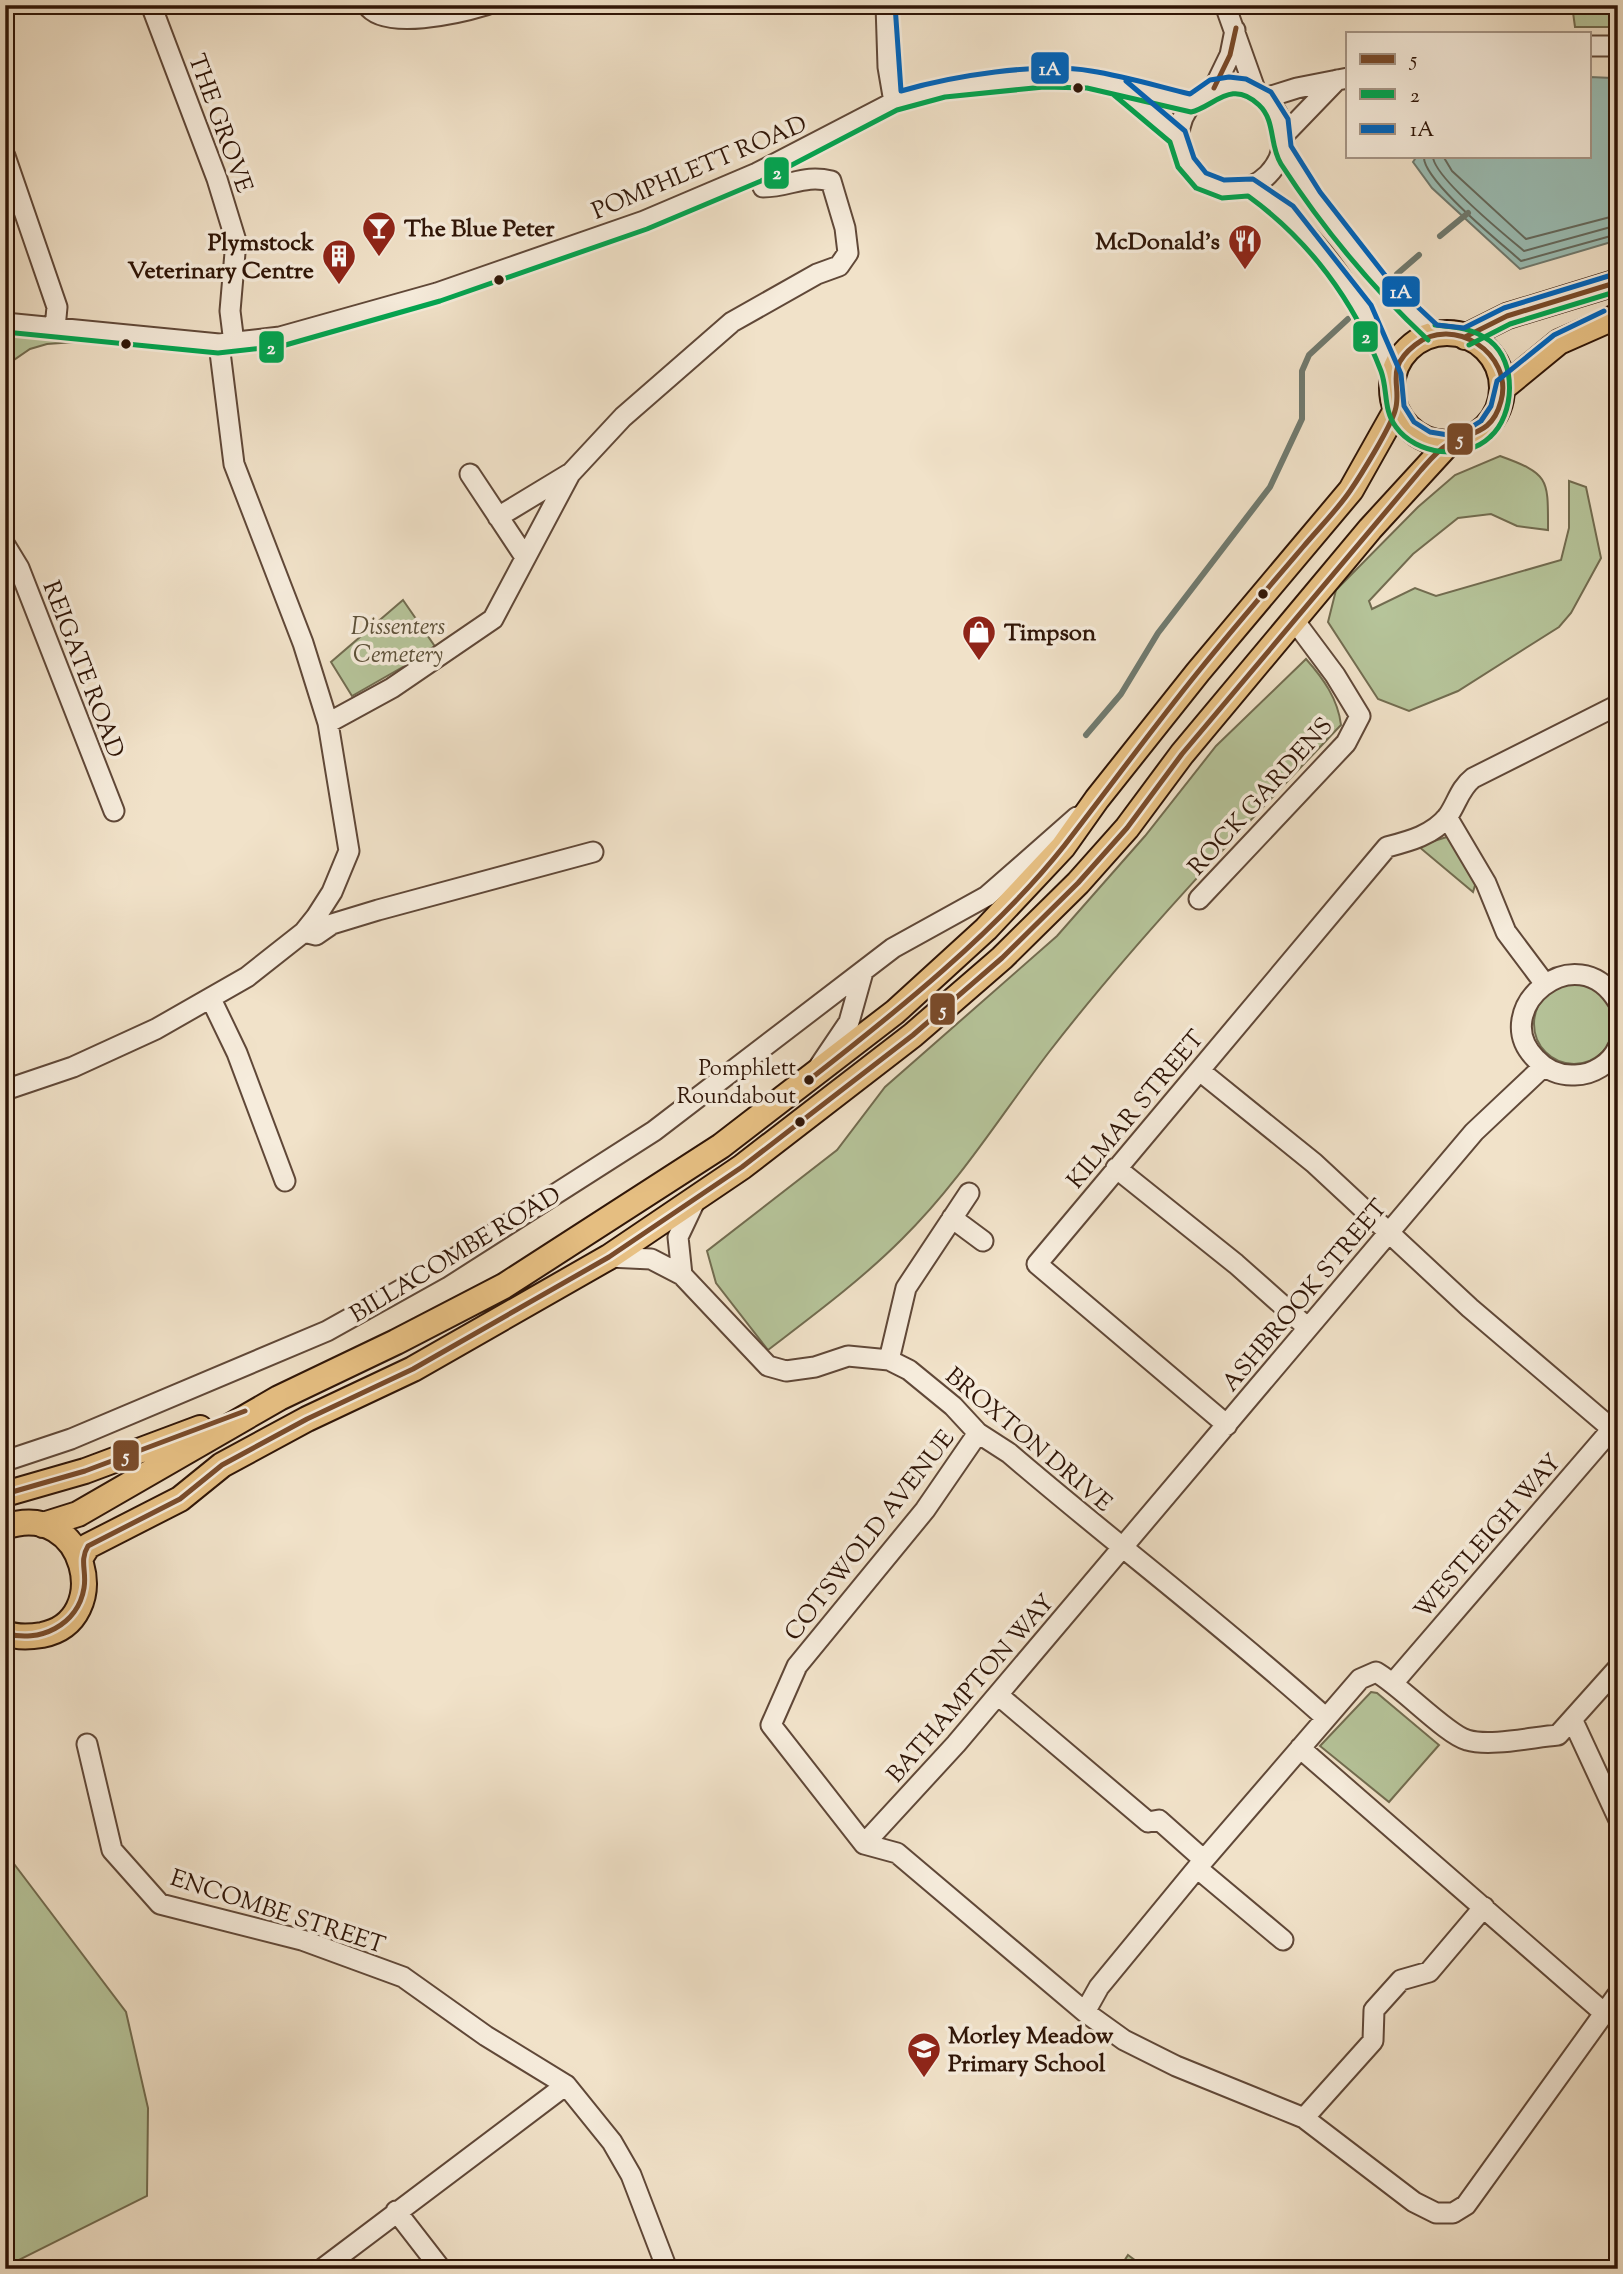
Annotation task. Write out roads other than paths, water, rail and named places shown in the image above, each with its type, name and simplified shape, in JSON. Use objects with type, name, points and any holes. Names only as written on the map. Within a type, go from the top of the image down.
[{"type":"main road","points":[[1465,337],[1507,316],[1618,282]]},
{"type":"main road","points":[[1503,388],[1559,342],[1618,316]]},
{"type":"main road","points":[[1450,333],[1465,337],[1489,351],[1499,368],[1503,388],[1499,409],[1487,427],[1469,439],[1448,444],[1427,440],[1408,428],[1396,410],[1392,394],[1393,377],[1401,358],[1415,343],[1434,334],[1450,333]]},
{"type":"main road","name":"BILLACOMBE ROAD","points":[[5,1527],[17,1522],[43,1525],[78,1514],[279,1398],[504,1286],[652,1192],[809,1080],[895,1012],[986,929],[1063,847],[1097,799],[1198,671],[1351,489],[1396,410]]},
{"type":"main road","points":[[81,1557],[88,1546],[180,1499],[222,1465],[307,1419],[413,1369],[609,1257],[696,1199],[822,1108],[913,1035],[1011,949],[1078,883],[1127,828],[1182,754],[1386,510],[1448,444]]},
{"type":"main road","name":"BILLACOMBE ROAD","points":[[5,1494],[85,1471],[279,1398]]},
{"type":"main road","points":[[5,1633],[29,1637],[47,1634],[63,1625],[76,1611],[83,1594],[85,1575],[81,1557],[70,1541],[55,1529],[43,1525]]},
{"type":"street","name":"THE GROVE","points":[[151,5],[216,179],[236,241],[226,344],[234,464],[303,643],[328,723],[349,851],[332,892],[304,932]]},
{"type":"street","points":[[367,5],[388,19],[422,18],[486,5]]},
{"type":"street","points":[[886,5],[888,67],[894,102]]},
{"type":"street","points":[[1226,5],[1260,95]]},
{"type":"street","points":[[1236,28],[1230,55],[1214,88],[1192,103],[1185,113],[1178,137],[1180,153],[1198,179],[1224,190],[1250,187],[1265,178],[1276,165],[1283,143],[1343,79]]},
{"type":"street","points":[[1592,46],[1618,46]]},
{"type":"street","name":"POMPHLETT ROAD","points":[[5,323],[226,344],[280,337],[437,293],[644,221],[757,173],[894,102],[943,88],[1044,78],[1088,79],[1192,103]]},
{"type":"street","points":[[1260,95],[1343,79]]},
{"type":"street","points":[[1214,88],[1243,87],[1260,95],[1274,109],[1283,143],[1313,197],[1382,285],[1434,334]]},
{"type":"street","name":"POMPHLETT ROAD","points":[[1120,88],[1178,137]]},
{"type":"street","points":[[5,156],[57,307],[55,328]]},
{"type":"street","points":[[328,723],[392,688],[493,619],[570,474],[623,417],[732,322],[817,274],[839,266],[848,253],[845,228],[831,181],[814,177],[775,187],[763,187],[757,173]]},
{"type":"street","points":[[1250,187],[1286,211],[1348,287],[1364,310],[1393,377]]},
{"type":"street","points":[[470,474],[525,557]]},
{"type":"street","points":[[498,517],[570,474]]},
{"type":"street","name":"REIGATE ROAD","points":[[6,544],[19,568],[114,811]]},
{"type":"street","name":"ROCK GARDENS","points":[[1199,899],[1346,743],[1360,716],[1335,674],[1294,620]]},
{"type":"street","name":"KILMAR STREET","points":[[1227,1425],[1037,1264],[1388,847],[1423,837],[1447,817],[1466,783],[1473,778],[1618,705]]},
{"type":"street","name":"BILLACOMBE ROAD","points":[[5,1461],[71,1440],[327,1332],[438,1269],[654,1131],[893,948],[987,896],[1097,799]]},
{"type":"street","points":[[1447,817],[1486,883],[1506,932],[1545,984]]},
{"type":"street","points":[[5,1090],[73,1067],[156,1029],[247,977],[304,932],[316,935],[332,924],[378,909],[593,852]]},
{"type":"street","name":"BILLACOMBE ROAD","points":[[809,1080],[849,1022],[863,972]]},
{"type":"street","points":[[1618,1002],[1602,983],[1590,977],[1562,975],[1545,984],[1528,1000],[1522,1029],[1532,1056],[1558,1074],[1590,1073],[1605,1064],[1618,1047]]},
{"type":"street","points":[[211,999],[237,1052],[285,1181]]},
{"type":"street","name":"ASHBROOK STREET","points":[[1116,1555],[1483,1122],[1544,1066]]},
{"type":"street","points":[[1200,1071],[1314,1163],[1470,1308],[1616,1429]]},
{"type":"street","points":[[1116,1168],[1236,1264],[1308,1328]]},
{"type":"street","points":[[889,1360],[906,1288],[969,1193]]},
{"type":"street","points":[[682,1275],[678,1237],[696,1199]]},
{"type":"street","points":[[952,1217],[983,1241]]},
{"type":"street","name":"BROXTON DRIVE","points":[[609,1257],[651,1259],[682,1275],[768,1366],[786,1371],[815,1367],[848,1356],[889,1360],[909,1370],[953,1406],[978,1433],[1009,1453],[1116,1555],[1240,1642],[1326,1718]]},
{"type":"street","name":"WESTLEIGH WAY","points":[[1394,1682],[1616,1429]]},
{"type":"street","name":"COTSWOLD AVENUE","points":[[864,1844],[771,1725],[797,1666],[925,1510],[978,1433]]},
{"type":"street","name":"BATHAMPTON WAY","points":[[864,1844],[998,1695],[1116,1555]]},
{"type":"street","points":[[1085,2012],[1099,1987],[1200,1864],[1360,1679],[1376,1672],[1394,1682],[1459,1738],[1487,1741],[1558,1735],[1618,1668]]},
{"type":"street","points":[[998,1695],[1148,1822],[1159,1820],[1200,1864],[1283,1940]]},
{"type":"street","points":[[1573,1721],[1618,1818]]},
{"type":"street","name":"ENCOMBE STREET","points":[[87,1744],[112,1850],[160,1904],[302,1940],[403,1977],[486,2036],[566,2085],[612,2142],[631,2175],[667,2269]]},
{"type":"street","points":[[1300,1748],[1603,2012]]},
{"type":"street","points":[[864,1844],[897,1853],[1085,2012],[1124,2040],[1176,2066],[1304,2118],[1414,2202],[1436,2213],[1453,2213],[1466,2205],[1618,1994]]},
{"type":"street","points":[[1304,2118],[1373,2041],[1374,2010],[1401,1980],[1429,1972],[1484,1907]]},
{"type":"street","points":[[322,2269],[566,2085]]},
{"type":"street","points":[[404,2205],[441,2269]]},
{"type":"water","points":[[1592,77],[1612,78],[1612,85],[1618,85],[1618,240],[1520,269],[1432,188],[1413,162],[1416,158],[1592,158]]},
{"type":"waterway","points":[[1440,236],[1468,213]]},
{"type":"waterway","points":[[1397,274],[1419,255]]},
{"type":"waterway","points":[[1086,735],[1121,694],[1158,633],[1270,487],[1302,419],[1302,371],[1309,355],[1348,319]]},
{"type":"place","name":"The Blue Peter","points":[[379,258]]},
{"type":"place","name":"McDonald's","points":[[1245,271]]},
{"type":"place","name":"Plymstock Veterinary Centre","points":[[339,286]]},
{"type":"place","name":"Timpson","points":[[979,662]]},
{"type":"place","name":"Pomphlett Roundabout","points":[[809,1080]]},
{"type":"place","name":"Morley Meadow Primary School","points":[[924,2079]]},
{"type":"park label","name":"Dissenters Cemetery","points":[[398,640]]}]
